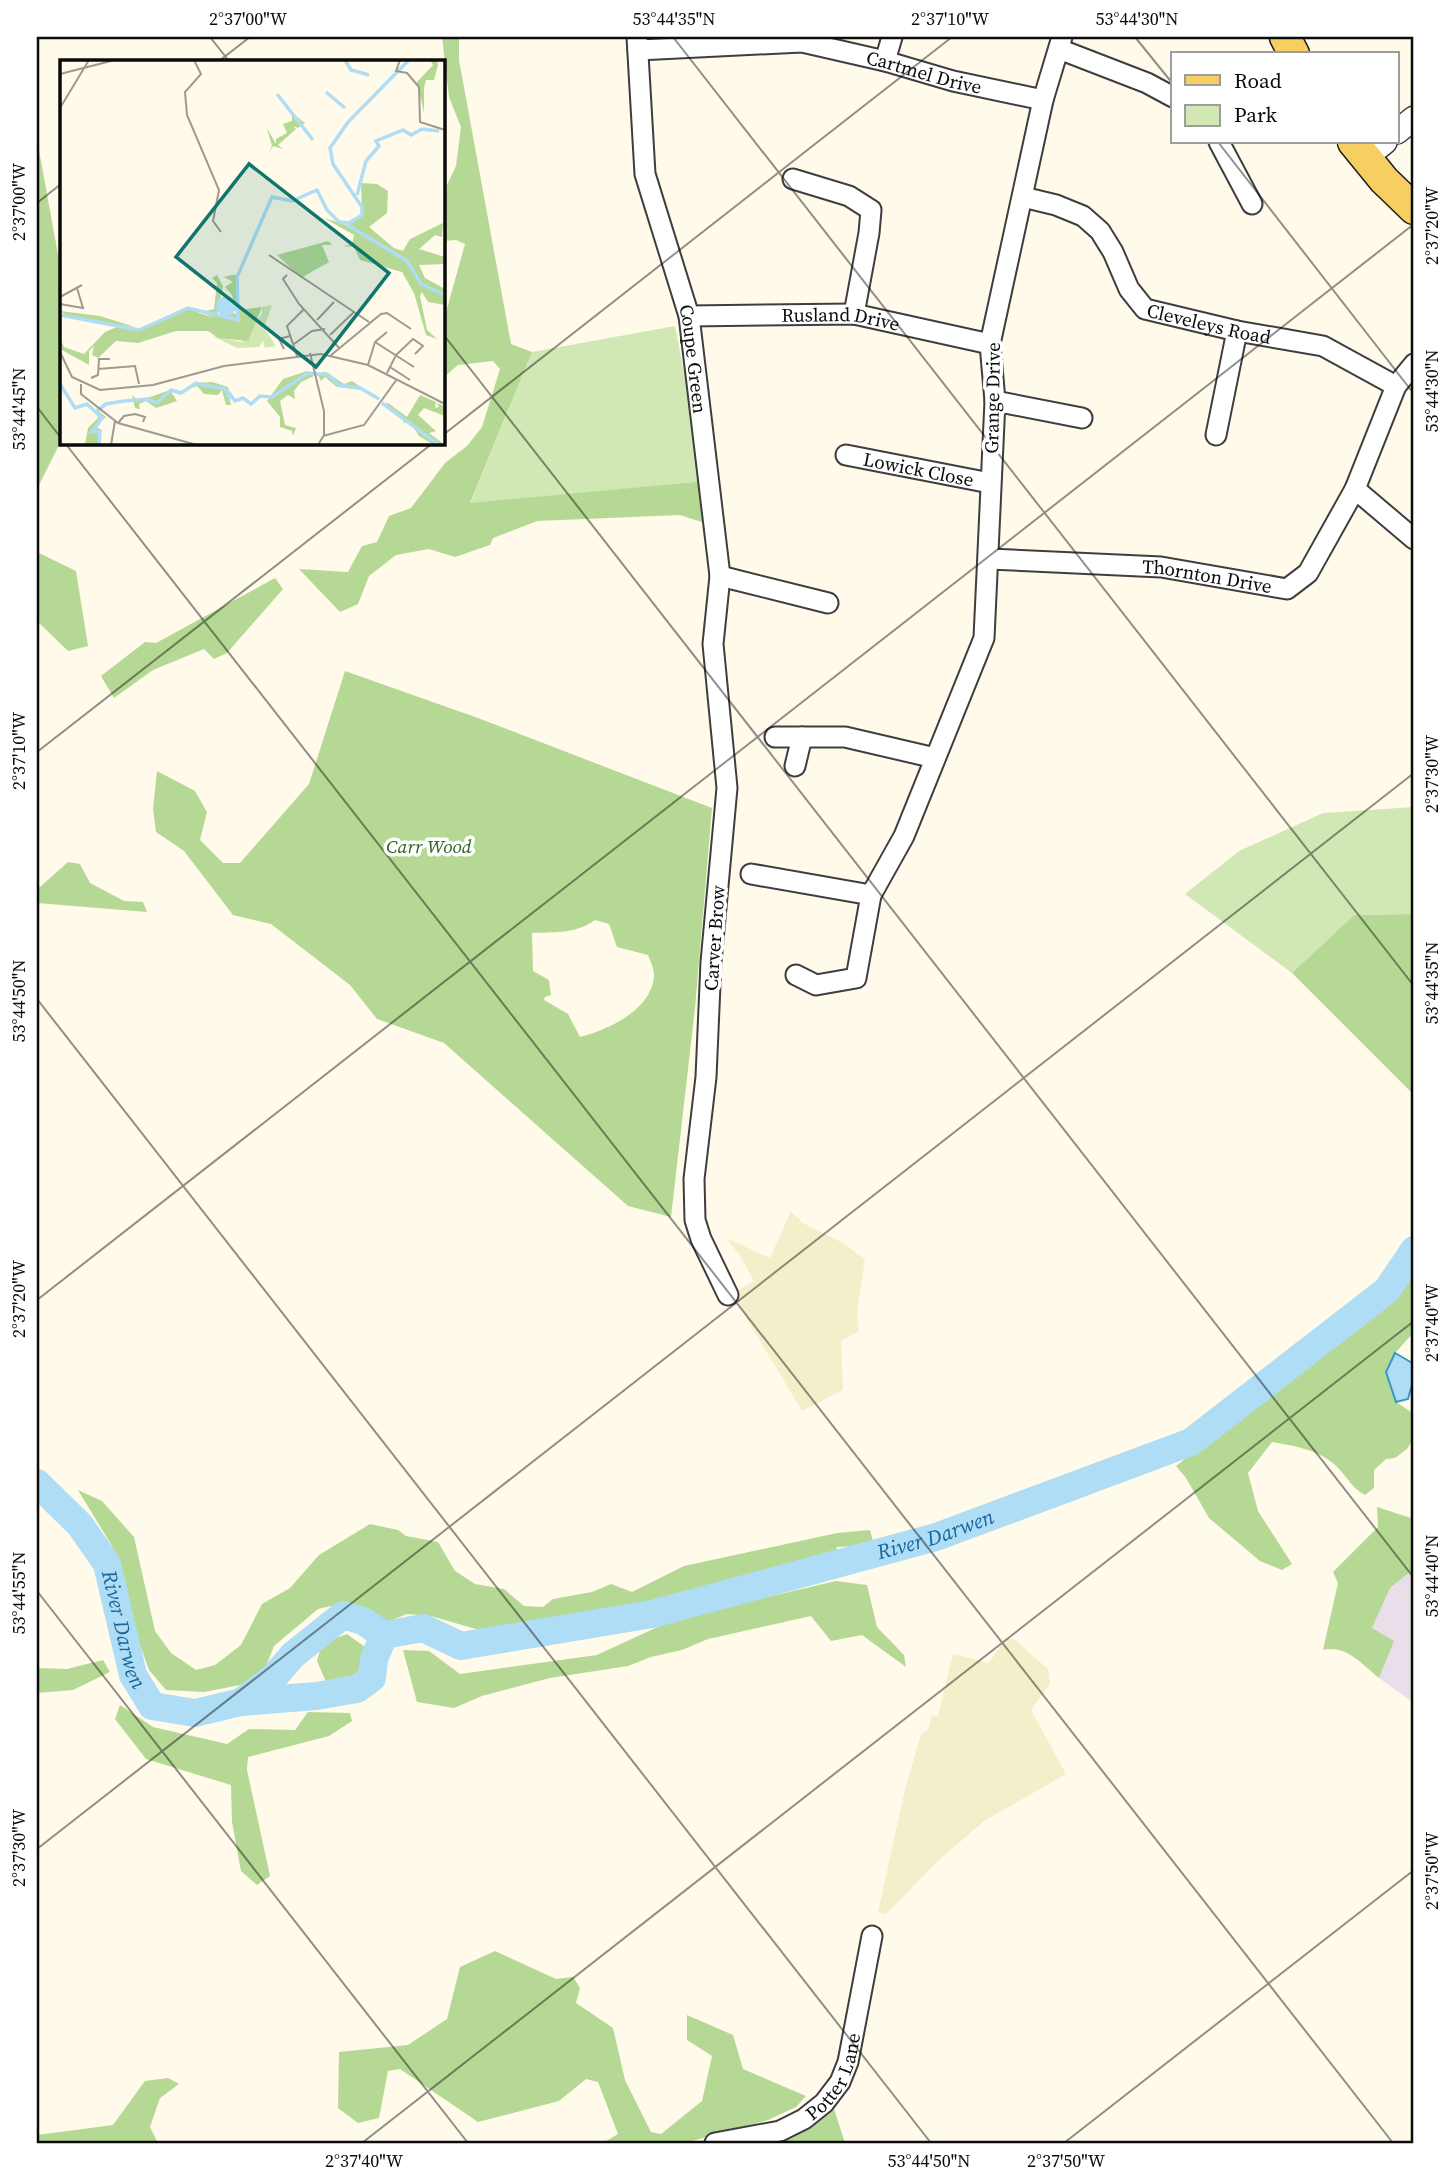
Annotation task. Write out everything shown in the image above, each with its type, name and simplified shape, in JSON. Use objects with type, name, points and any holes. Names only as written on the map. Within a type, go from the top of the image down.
[{"type":"main road","points":[[1368,147],[1414,209]]},
{"type":"street","points":[[885,61],[891,37]]},
{"type":"street","name":"Cartmel Drive","points":[[638,43],[777,39],[802,42],[885,61],[953,81],[1043,100]]},
{"type":"street","name":"Coupe Green","points":[[638,43],[646,174],[689,316],[720,576]]},
{"type":"street","points":[[1060,43],[1171,96]]},
{"type":"street","name":"Grange Drive","points":[[796,975],[816,985],[856,978],[872,895],[904,836],[984,638],[995,401],[990,344],[1043,100],[1060,43]]},
{"type":"street","points":[[1398,131],[1414,118]]},
{"type":"street","points":[[1220,144],[1252,204]]},
{"type":"street","points":[[793,179],[849,196],[871,210],[854,314]]},
{"type":"street","name":"Cleveleys Road","points":[[1023,197],[1056,205],[1083,216],[1100,231],[1113,252],[1129,289],[1145,309],[1237,331],[1323,346],[1396,386]]},
{"type":"street","name":"Rusland Drive","points":[[689,316],[854,314],[990,344]]},
{"type":"street","points":[[1216,435],[1237,331]]},
{"type":"street","name":"Thornton Drive","points":[[989,559],[1161,566],[1287,589],[1308,573],[1355,489],[1396,386],[1414,364]]},
{"type":"street","points":[[995,401],[1082,418]]},
{"type":"street","name":"Lowick Close","points":[[846,455],[990,483]]},
{"type":"street","points":[[1355,489],[1414,539]]},
{"type":"street","points":[[720,576],[828,603]]},
{"type":"street","name":"Carver Brow","points":[[720,576],[713,644],[727,788],[710,962],[706,1077],[694,1179],[695,1220],[701,1239],[728,1295]]},
{"type":"street","points":[[775,737],[845,737],[935,758]]},
{"type":"street","points":[[795,766],[802,737]]},
{"type":"street","points":[[751,874],[872,895]]},
{"type":"street","name":"Potter Lane","points":[[715,2143],[780,2131],[804,2119],[824,2103],[840,2082],[848,2062],[872,1936]]},
{"type":"shaded area","points":[[791,1211],[803,1223],[843,1243],[865,1259],[857,1314],[859,1331],[841,1341],[843,1390],[802,1411],[741,1309],[735,1292],[754,1281],[726,1238],[770,1258]]},
{"type":"shaded area","points":[[1414,1569],[1414,1703],[1379,1678],[1384,1664],[1372,1628],[1390,1588]]},
{"type":"shaded area","points":[[1005,1639],[1014,1639],[1048,1669],[1050,1684],[1031,1710],[1066,1774],[984,1821],[938,1861],[886,1914],[878,1912],[905,1789],[921,1734],[928,1730],[932,1715],[938,1716],[953,1654],[989,1663]]},
{"type":"green space","points":[[442,37],[459,37],[459,60],[511,344],[532,352],[470,503],[705,481],[708,524],[680,515],[537,521],[493,538],[490,545],[455,557],[429,549],[396,555],[369,576],[358,604],[340,612],[299,569],[348,572],[362,546],[377,542],[389,516],[411,508],[445,463],[467,446],[482,427],[500,369],[493,361],[458,365],[444,377],[444,319],[465,244],[456,240],[444,241],[444,191],[456,166],[461,127],[449,97]]},
{"type":"green space","points":[[37,139],[60,266],[60,443],[37,489]]},
{"type":"green space","points":[[675,326],[705,481],[470,504],[532,352]]},
{"type":"green space","points":[[37,552],[76,571],[88,646],[68,651],[37,621]]},
{"type":"green space","points":[[275,578],[283,589],[227,653],[214,659],[204,649],[153,670],[114,698],[101,676],[145,642],[156,643]]},
{"type":"green space","name":"Carr Wood","points":[[345,671],[478,718],[712,808],[695,1008],[671,1217],[628,1206],[444,1043],[377,1019],[350,985],[271,924],[233,915],[184,851],[156,832],[153,809],[157,771],[195,791],[207,812],[200,840],[223,863],[240,863],[309,784]],"holes":[[[595,920],[609,924],[617,947],[648,955],[654,974],[651,989],[637,1009],[626,1017],[580,1037],[568,1014],[544,1000],[551,995],[549,980],[533,971],[532,933],[573,930]]]},
{"type":"green space","points":[[1414,807],[1414,914],[1354,915],[1292,973],[1185,894],[1239,851],[1323,813]]},
{"type":"green space","points":[[68,862],[80,864],[90,883],[124,901],[143,902],[147,912],[37,903],[37,886],[40,887]]},
{"type":"green space","points":[[1414,914],[1414,1095],[1292,973],[1354,915]]},
{"type":"green space","points":[[1414,1267],[1414,1332],[1395,1353],[1386,1372],[1396,1402],[1414,1414],[1414,1438],[1407,1449],[1395,1458],[1386,1459],[1374,1470],[1374,1488],[1365,1495],[1338,1468],[1320,1455],[1272,1442],[1248,1473],[1258,1511],[1292,1564],[1282,1570],[1260,1561],[1209,1518],[1176,1466],[1399,1291]]},
{"type":"green space","points":[[78,1490],[102,1501],[134,1537],[155,1631],[171,1653],[196,1670],[215,1665],[241,1645],[262,1604],[290,1588],[319,1555],[370,1524],[398,1530],[406,1536],[438,1542],[455,1571],[475,1584],[504,1589],[524,1606],[543,1607],[553,1599],[592,1592],[611,1584],[632,1592],[684,1566],[837,1533],[870,1530],[874,1545],[837,1547],[834,1557],[643,1606],[486,1632],[431,1616],[407,1614],[384,1623],[349,1602],[318,1609],[274,1646],[265,1669],[240,1685],[204,1692],[166,1690],[149,1670],[127,1609],[112,1546]]},
{"type":"green space","points":[[1377,1507],[1414,1519],[1414,1569],[1390,1588],[1372,1628],[1394,1641],[1379,1678],[1346,1653],[1323,1650],[1338,1583],[1333,1572],[1378,1527]]},
{"type":"green space","points":[[836,1581],[867,1585],[877,1627],[904,1655],[906,1667],[862,1635],[831,1641],[811,1616],[708,1639],[682,1650],[628,1666],[550,1678],[482,1696],[454,1708],[417,1702],[403,1650],[429,1651],[460,1674],[597,1655],[677,1618]]},
{"type":"green space","points":[[347,1634],[365,1647],[363,1675],[346,1684],[326,1682],[317,1661],[322,1643]]},
{"type":"green space","points":[[103,1660],[110,1672],[73,1690],[37,1693],[37,1668],[67,1669]]},
{"type":"green space","points":[[120,1705],[153,1727],[227,1744],[249,1729],[295,1730],[308,1712],[350,1713],[352,1721],[329,1736],[248,1757],[247,1770],[270,1876],[257,1885],[241,1871],[232,1822],[231,1785],[146,1759],[115,1719]]},
{"type":"green space","points":[[495,1951],[556,1979],[573,1977],[580,1988],[576,2003],[613,2028],[625,2080],[651,2132],[661,2134],[702,2101],[712,2056],[687,2040],[687,2015],[733,2035],[743,2069],[806,2096],[796,2107],[768,2120],[685,2143],[603,2143],[618,2134],[598,2082],[586,2079],[559,2101],[478,2122],[400,2069],[388,2071],[379,2118],[358,2123],[338,2108],[339,2052],[408,2045],[447,2019],[460,1967]]},
{"type":"green space","points":[[168,2078],[179,2084],[160,2098],[150,2127],[158,2143],[37,2143],[37,2135],[113,2125],[145,2081]]},
{"type":"green space","points":[[834,2109],[845,2143],[757,2143],[798,2133]]},
{"type":"water","points":[[1395,1353],[1414,1364],[1414,1384],[1408,1399],[1396,1402],[1386,1372]]},
{"type":"waterway","name":"River Darwen","points":[[37,1483],[80,1525],[107,1564],[133,1675],[152,1706],[195,1713],[241,1702],[273,1678],[293,1655],[343,1615],[363,1621],[384,1635],[423,1628],[461,1646],[652,1614],[936,1537],[1191,1442],[1387,1290],[1414,1250]]},
{"type":"waterway","name":"River Darwen","points":[[241,1702],[316,1696],[357,1689],[372,1678],[374,1659],[384,1635]]}]
